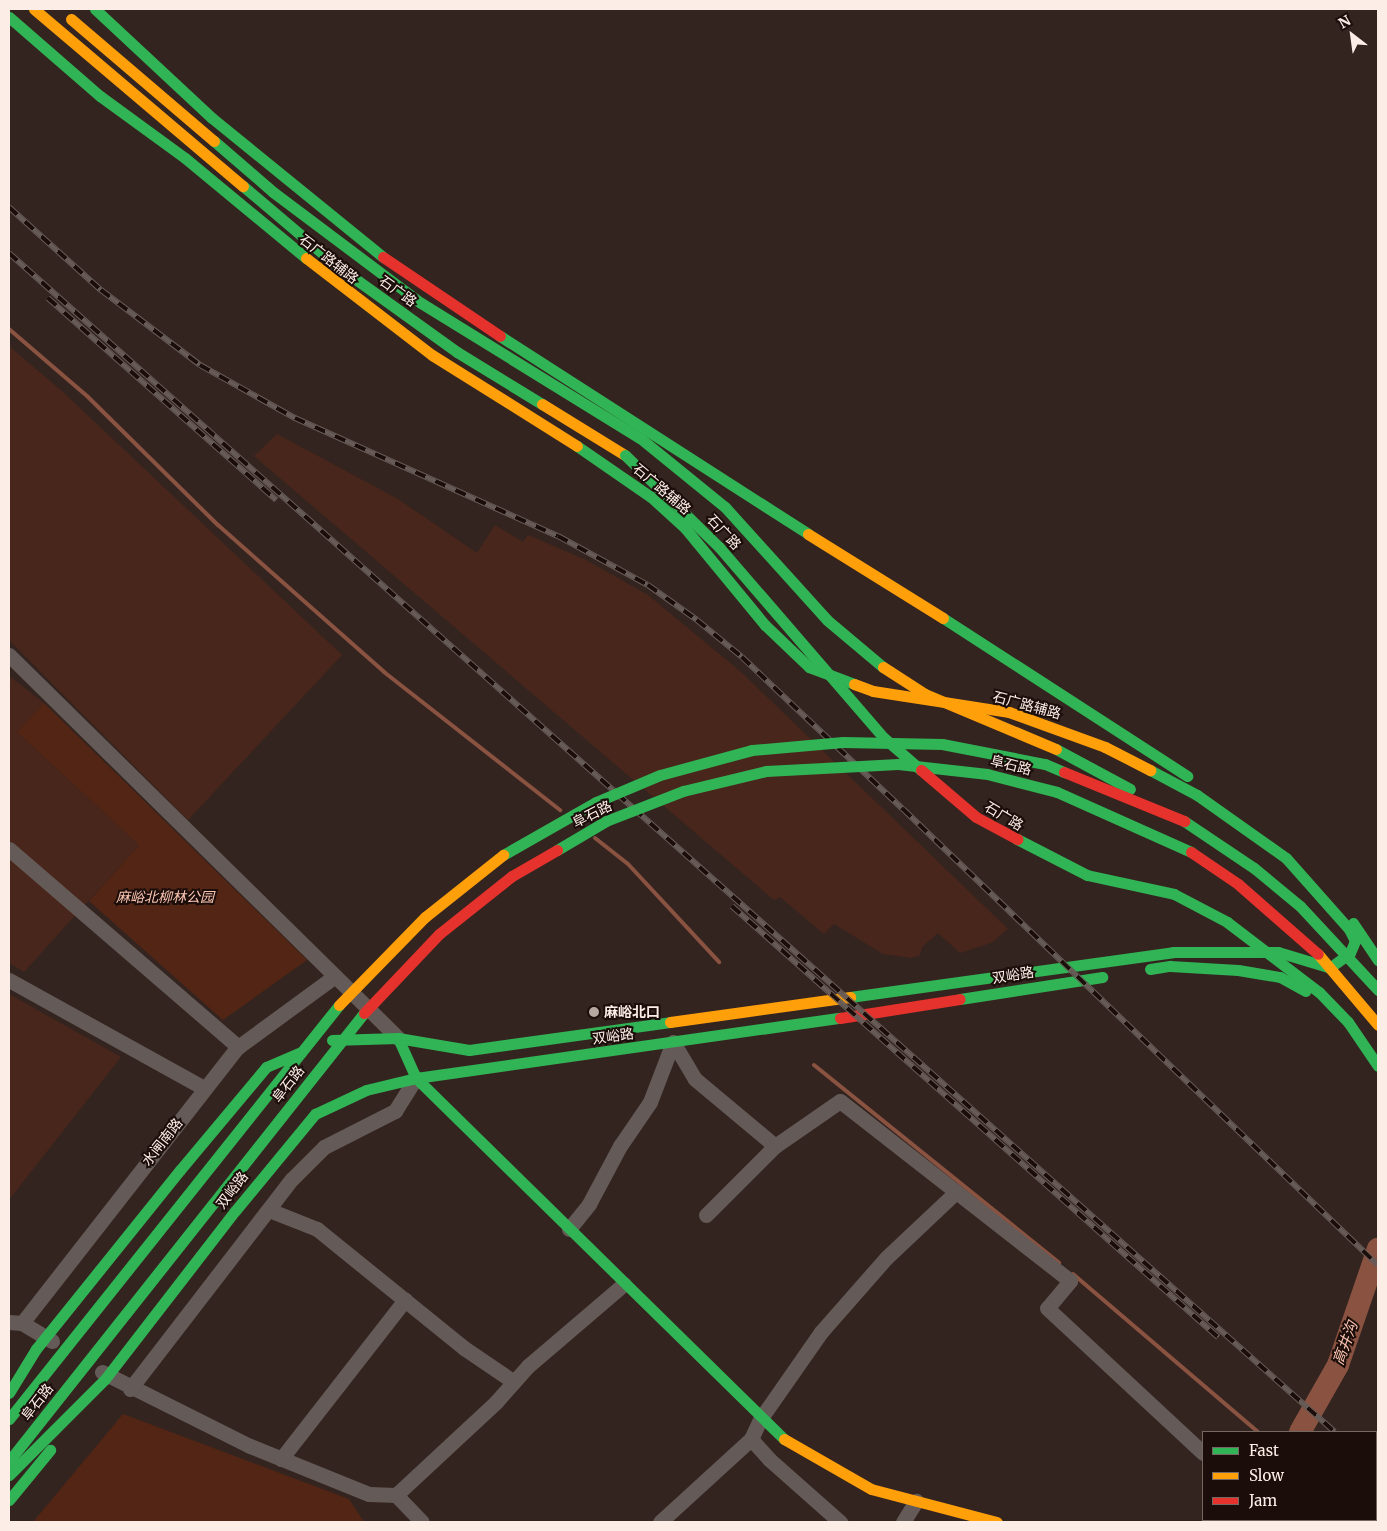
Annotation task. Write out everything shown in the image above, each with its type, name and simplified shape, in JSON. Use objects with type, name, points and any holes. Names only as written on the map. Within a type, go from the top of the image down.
[{"type":"main road","points":[[17,9],[68,52],[158,116]]},
{"type":"main road","name":"石广路","points":[[34,9],[336,265],[457,352],[625,455],[719,547],[884,738],[976,817],[1087,875],[1174,894],[1227,922],[1319,992],[1348,1022],[1378,1066]]},
{"type":"main road","name":"石广路","points":[[59,9],[273,192],[350,251],[421,303],[640,438],[725,507],[827,620],[873,660],[925,694],[992,726],[1075,756],[1181,819]]},
{"type":"main road","points":[[64,9],[82,29]]},
{"type":"main road","name":"石广路辅路","points":[[95,9],[212,118],[340,225],[410,277],[748,498],[1094,713],[1274,839],[1341,907],[1378,960]]},
{"type":"main road","name":"石广路辅路","points":[[9,17],[100,96],[184,158],[353,297],[432,354],[613,468],[651,497],[685,528],[765,625],[810,667],[873,691],[1008,712],[1080,736],[1197,794],[1286,858],[1318,891],[1355,941],[1350,953],[1330,968]]},
{"type":"main road","points":[[1080,736],[1091,726],[1094,713]]},
{"type":"main road","name":"阜石路","points":[[9,1418],[338,1006],[425,917],[491,864],[596,802],[660,775],[752,750],[843,742],[942,744],[1045,764],[1181,819],[1254,868],[1300,906],[1378,990]]},
{"type":"main road","name":"阜石路","points":[[9,1461],[354,1024],[439,934],[512,876],[589,831],[682,791],[766,771],[898,764],[987,774],[1057,792],[1150,831],[1194,854],[1238,884],[1314,950],[1378,1024]]},
{"type":"main road","name":"双峪路","points":[[36,1349],[180,1170],[266,1067],[330,1040],[398,1038],[470,1050],[1173,952],[1278,952],[1330,968],[1378,1000]]},
{"type":"main road","points":[[1141,971],[1170,966],[1280,977],[1340,1015],[1378,1059]]},
{"type":"main road","name":"双峪路","points":[[9,1500],[235,1211],[315,1114],[366,1090],[416,1078],[673,1042],[1112,975]]},
{"type":"main road","points":[[398,1038],[416,1078],[778,1435],[872,1489],[997,1522]]},
{"type":"main road","points":[[9,1382],[36,1349]]},
{"type":"main road","points":[[9,1393],[36,1349]]},
{"type":"main road","points":[[9,1475],[104,1379]]},
{"type":"street","points":[[9,655],[398,1038]]},
{"type":"street","points":[[9,849],[238,1046]]},
{"type":"street","name":"水闸南路","points":[[15,1323],[238,1046],[335,976]]},
{"type":"street","points":[[9,980],[204,1088]]},
{"type":"street","points":[[673,1042],[695,1079],[775,1146]]},
{"type":"street","points":[[569,1229],[589,1204],[620,1146],[650,1102],[673,1042]]},
{"type":"street","points":[[130,1389],[292,1180],[324,1147],[395,1111],[416,1078]]},
{"type":"street","points":[[706,1215],[775,1146],[840,1101],[1070,1281],[1047,1308],[1202,1452]]},
{"type":"street","points":[[660,1522],[751,1439],[761,1418],[821,1332],[886,1258],[956,1192]]},
{"type":"street","points":[[270,1210],[317,1229],[405,1300],[514,1382]]},
{"type":"street","points":[[396,1495],[514,1382],[624,1284]]},
{"type":"street","points":[[281,1459],[405,1300]]},
{"type":"street","points":[[15,1323],[130,1389],[281,1459],[369,1494],[396,1495],[422,1522]]},
{"type":"street","points":[[751,1439],[770,1460],[840,1522]]},
{"type":"street","points":[[902,1522],[916,1501]]},
{"type":"shaded area","points":[[9,346],[63,392],[342,655],[188,820],[9,640]]},
{"type":"shaded area","points":[[277,434],[398,499],[477,553],[495,525],[523,542],[528,535],[586,560],[648,595],[741,672],[1008,929],[991,943],[960,953],[938,933],[922,947],[920,955],[912,958],[883,954],[834,924],[824,934],[780,897],[774,900],[254,456]]},
{"type":"shaded area","points":[[9,676],[44,703],[17,732],[139,845],[24,972],[9,963]]},
{"type":"shaded area","points":[[9,994],[121,1057],[9,1200]]},
{"type":"green space","name":"麻峪北柳林公园","points":[[44,703],[307,960],[223,1020],[89,901],[139,845],[17,732]]},
{"type":"green space","points":[[123,1414],[349,1499],[364,1522],[33,1522]]},
{"type":"waterway","points":[[9,329],[88,397],[218,525],[384,672],[560,810]]},
{"type":"waterway","points":[[595,838],[628,864],[719,962]]},
{"type":"waterway","points":[[814,1065],[1059,1263]]},
{"type":"waterway","name":"高井沟","points":[[1301,1431],[1338,1365],[1378,1249]]},
{"type":"waterway","points":[[1073,1274],[1257,1431]]},
{"type":"railway","points":[[9,207],[101,290],[200,365],[295,418],[558,536],[648,585],[697,620],[742,657],[903,809],[1378,1265]]},
{"type":"railway","points":[[9,253],[1334,1431]]},
{"type":"railway","points":[[48,298],[276,500]]},
{"type":"railway","points":[[732,906],[1218,1337]]},
{"type":"traffic: fast","points":[[95,9],[212,118],[383,257]]},
{"type":"traffic: fast","points":[[9,17],[100,96],[185,158],[306,258]]},
{"type":"traffic: fast","points":[[214,141],[273,192],[421,303],[640,438]]},
{"type":"traffic: fast","points":[[243,186],[336,265],[457,352],[542,404]]},
{"type":"traffic: fast","points":[[500,336],[808,534]]},
{"type":"traffic: fast","points":[[640,438],[725,507],[827,620],[883,667]]},
{"type":"traffic: fast","points":[[577,446],[651,497],[685,528],[765,625],[809,667],[854,684]]},
{"type":"traffic: fast","points":[[625,455],[719,547],[884,738],[921,770]]},
{"type":"traffic: fast","points":[[943,618],[1187,776]]},
{"type":"traffic: fast","points":[[503,855],[596,802],[660,775],[752,750],[843,742],[942,744],[1045,764],[1064,772]]},
{"type":"traffic: fast","points":[[1056,749],[1130,789]]},
{"type":"traffic: fast","points":[[557,850],[606,821],[683,791],[766,771],[898,764],[987,774],[1057,792],[1191,852]]},
{"type":"traffic: fast","points":[[1150,770],[1197,795],[1286,858],[1349,929],[1355,941],[1350,953],[1335,964]]},
{"type":"traffic: fast","points":[[1184,821],[1254,868],[1300,906],[1378,990]]},
{"type":"traffic: fast","points":[[1017,839],[1087,875],[1174,894],[1227,922],[1319,992],[1348,1022],[1378,1066]]},
{"type":"traffic: fast","points":[[1353,923],[1378,960]]},
{"type":"traffic: fast","points":[[850,997],[1173,952],[1278,952],[1328,967]]},
{"type":"traffic: fast","points":[[1150,969],[1170,966],[1238,970],[1280,977],[1305,991]]},
{"type":"traffic: fast","points":[[960,999],[1102,977]]},
{"type":"traffic: fast","points":[[9,1419],[339,1005]]},
{"type":"traffic: fast","points":[[9,1461],[364,1013]]},
{"type":"traffic: fast","points":[[235,1211],[315,1114],[366,1090],[416,1078],[840,1018]]},
{"type":"traffic: fast","points":[[332,1040],[398,1038],[469,1050],[670,1022]]},
{"type":"traffic: fast","points":[[398,1038],[416,1078],[784,1439]]},
{"type":"traffic: fast","points":[[180,1170],[266,1067],[301,1052]]},
{"type":"traffic: fast","points":[[36,1349],[180,1170]]},
{"type":"traffic: fast","points":[[105,1379],[235,1211]]},
{"type":"traffic: fast","points":[[9,1393],[36,1349]]},
{"type":"traffic: fast","points":[[9,1475],[105,1379]]},
{"type":"traffic: fast","points":[[9,1500],[50,1450]]},
{"type":"traffic: slow","points":[[34,9],[243,186]]},
{"type":"traffic: slow","points":[[71,19],[214,141]]},
{"type":"traffic: slow","points":[[306,258],[432,355],[577,446]]},
{"type":"traffic: slow","points":[[542,404],[625,455]]},
{"type":"traffic: slow","points":[[808,534],[943,618]]},
{"type":"traffic: slow","points":[[883,667],[925,694],[1056,749]]},
{"type":"traffic: slow","points":[[854,684],[873,691],[1009,712],[1105,747],[1150,770]]},
{"type":"traffic: slow","points":[[339,1005],[425,917],[503,855]]},
{"type":"traffic: slow","points":[[1318,954],[1378,1025]]},
{"type":"traffic: slow","points":[[670,1022],[850,997]]},
{"type":"traffic: slow","points":[[784,1439],[871,1489],[997,1522]]},
{"type":"traffic: jam","points":[[383,257],[500,336]]},
{"type":"traffic: jam","points":[[921,770],[976,817],[1017,839]]},
{"type":"traffic: jam","points":[[1064,772],[1184,821]]},
{"type":"traffic: jam","points":[[364,1013],[439,934],[512,876],[557,850]]},
{"type":"traffic: jam","points":[[1191,852],[1238,884],[1318,954]]},
{"type":"traffic: jam","points":[[840,1018],[960,999]]},
{"type":"place","name":"麻峪北口","points":[[594,1012]]}]
